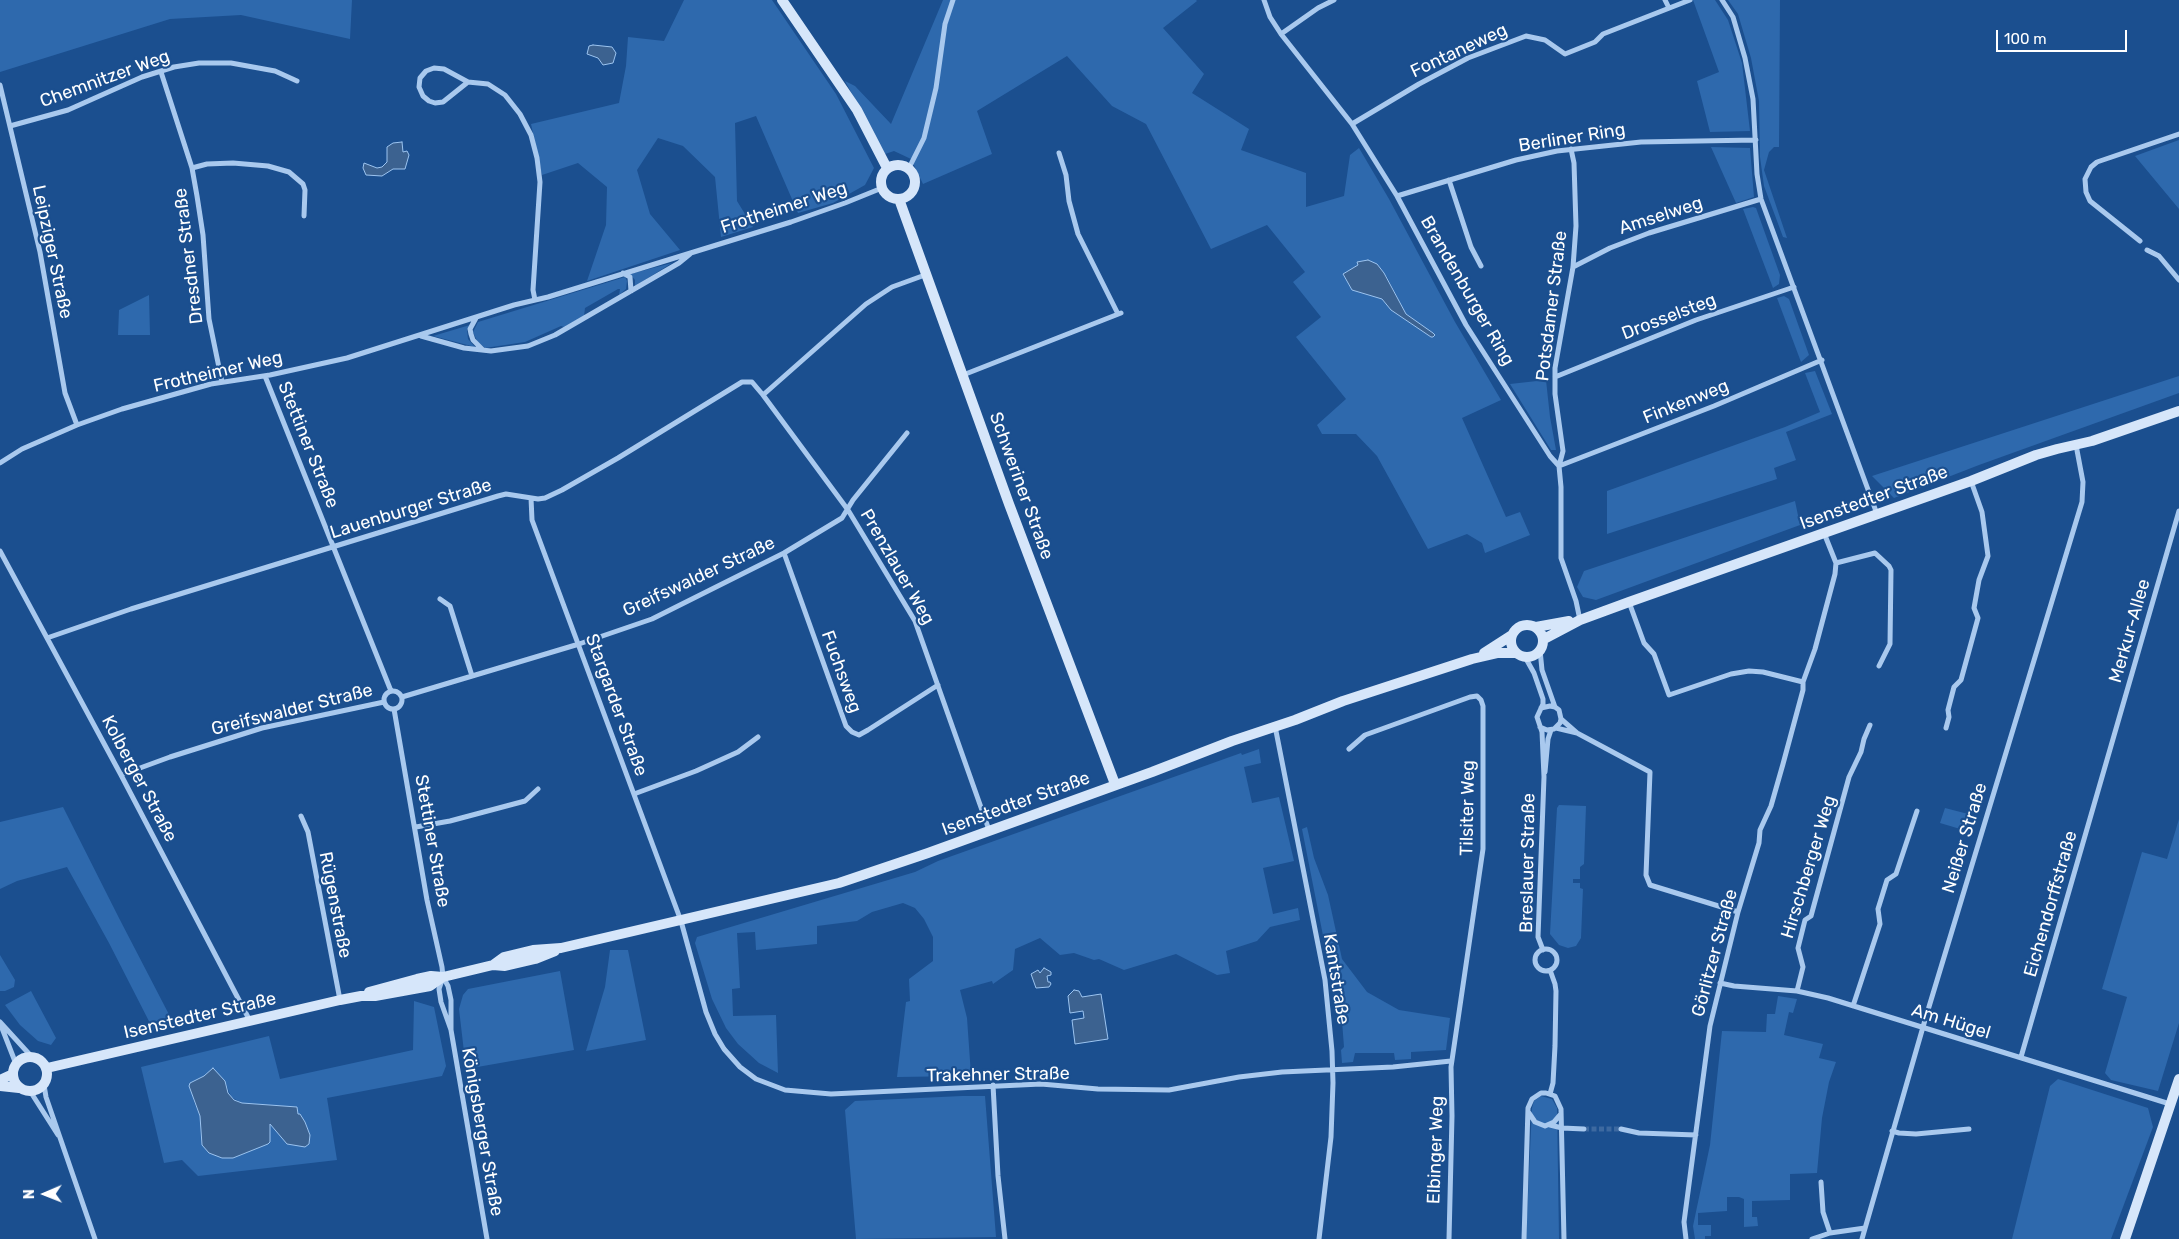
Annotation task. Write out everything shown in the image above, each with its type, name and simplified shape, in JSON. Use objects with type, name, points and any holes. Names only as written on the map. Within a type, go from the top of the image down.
[{"type":"street","points":[[782,0],[857,110],[887,168]]},
{"type":"street","points":[[909,168],[924,138],[936,88],[944,24],[953,0]]},
{"type":"street","name":"Brandenburger Ring","points":[[1264,0],[1270,17],[1281,34],[1352,124],[1397,196],[1466,325],[1550,456],[1559,466]]},
{"type":"street","points":[[1281,34],[1318,8],[1334,0]]},
{"type":"street","points":[[1666,0],[1669,8]]},
{"type":"street","name":"Fontaneweg","points":[[1352,124],[1419,84],[1468,58],[1526,36],[1545,40],[1564,54],[1595,42],[1603,34],[1690,0]]},
{"type":"street","points":[[1722,0],[1733,17],[1745,58],[1753,99],[1757,174],[1761,199],[1822,360],[1877,514]]},
{"type":"street","name":"Chemnitzer Weg","points":[[10,126],[68,110],[142,77],[199,63],[231,63],[275,71],[297,81]]},
{"type":"street","points":[[468,82],[443,102],[435,103],[423,96],[419,86],[420,78],[426,71],[434,68],[444,69],[468,82],[488,84],[505,95],[520,114],[531,135],[537,158],[540,182],[533,290],[535,300]]},
{"type":"street","name":"Dresdner Straße","points":[[161,72],[192,168],[203,236],[209,319],[222,382]]},
{"type":"street","name":"Leipziger Straße","points":[[0,85],[40,252],[64,394],[77,425]]},
{"type":"street","points":[[2140,241],[2090,201],[2086,192],[2085,179],[2091,167],[2097,162],[2179,134]]},
{"type":"street","name":"Berliner Ring","points":[[1397,196],[1516,160],[1571,149],[1641,142],[1756,140]]},
{"type":"street","name":"Potsdamer Straße","points":[[1559,466],[1563,451],[1555,377],[1564,310],[1573,267],[1576,226],[1574,163],[1571,149]]},
{"type":"street","points":[[963,375],[1120,314],[1078,234],[1059,152]]},
{"type":"street","points":[[192,168],[206,164],[233,163],[268,166],[289,172],[303,184],[305,190],[304,216]]},
{"type":"street","points":[[902,165],[909,168],[914,176],[915,183],[912,191],[906,196],[899,198],[888,196],[882,188],[882,177],[887,168],[902,165]]},
{"type":"street","points":[[1449,180],[1471,247],[1481,266]]},
{"type":"street","name":"Frotheimer Weg","points":[[0,463],[22,449],[77,425],[177,393],[222,382],[265,376],[347,358],[791,222],[882,188]]},
{"type":"street","name":"Schweriner Straße","points":[[899,198],[925,275],[1009,504],[1115,784]]},
{"type":"street","name":"Amselweg","points":[[1573,267],[1610,248],[1648,233],[1761,199]]},
{"type":"street","points":[[2147,250],[2159,256],[2179,280]]},
{"type":"street","name":"Frotheimer Weg","points":[[420,336],[464,348],[484,350],[505,350],[528,346],[555,335],[679,263],[693,252]]},
{"type":"street","points":[[623,273],[630,277],[632,281],[631,290]]},
{"type":"street","points":[[763,395],[866,304],[892,287],[925,275]]},
{"type":"street","name":"Drosselsteg","points":[[1555,377],[1696,320],[1794,287]]},
{"type":"street","points":[[476,318],[470,329],[471,334],[473,340],[484,350]]},
{"type":"street","name":"Finkenweg","points":[[1559,466],[1714,406],[1822,360]]},
{"type":"street","name":"Stettiner Straße","points":[[265,376],[391,690]]},
{"type":"street","name":"Lauenburger Straße","points":[[48,638],[131,609],[498,496],[512,494],[531,498],[545,498],[562,490],[742,382],[752,382],[763,395]]},
{"type":"street","name":"Prenzlauer Weg","points":[[763,395],[848,510],[915,621],[989,830]]},
{"type":"street","name":"Isenstedter Straße","points":[[1544,640],[1580,620],[1971,481],[2056,448],[2076,445],[2178,414]]},
{"type":"street","name":"Greifswalder Straße","points":[[402,697],[579,644],[652,618],[784,553],[842,518],[853,500],[907,433]]},
{"type":"street","name":"Neißer Straße","points":[[1862,1239],[1892,1131],[2082,502],[2083,482],[2076,445]]},
{"type":"street","points":[[1559,466],[1561,487],[1561,558],[1576,601],[1580,620]]},
{"type":"street","points":[[1946,728],[1954,687],[1961,680],[1978,618],[1974,608],[1979,580],[1988,556],[1982,512],[1971,481]]},
{"type":"street","name":"Stargarder Straße","points":[[531,498],[532,520],[681,921]]},
{"type":"street","name":"Merkur-Allee","points":[[2107,759],[2179,511]]},
{"type":"street","points":[[1824,533],[1836,563],[1874,553],[1891,570],[1890,644],[1879,666]]},
{"type":"street","name":"Kolberger Straße","points":[[0,551],[121,775],[250,1021]]},
{"type":"street","name":"Fuchsweg","points":[[784,553],[846,726],[852,732],[859,734],[868,730],[938,685]]},
{"type":"street","name":"Görlitzer Straße","points":[[1686,1239],[1684,1222],[1710,1026],[1738,912],[1760,843],[1760,830],[1771,806],[1783,764],[1803,690],[1803,682],[1815,649],[1836,563]]},
{"type":"street","points":[[440,599],[450,606],[472,676]]},
{"type":"street","points":[[1629,602],[1644,644],[1654,654],[1669,696],[1731,674],[1749,671],[1763,672],[1803,682]]},
{"type":"street","name":"Isenstedter Straße","points":[[1536,627],[1580,620]]},
{"type":"street","points":[[1520,655],[1535,655],[1540,650],[1544,640],[1541,631],[1530,624],[1522,625],[1516,629],[1512,635],[1511,644],[1534,673],[1543,704],[1537,717],[1540,726],[1544,729],[1577,733]]},
{"type":"street","name":"Isenstedter Straße","points":[[1472,659],[1512,635]]},
{"type":"street","points":[[1540,650],[1542,670],[1555,707],[1561,718],[1577,733],[1650,772],[1646,876],[1650,885],[1738,912]]},
{"type":"street","name":"Isenstedter Straße","points":[[46,1068],[340,1000],[430,986],[443,977],[493,965],[505,966],[535,959],[561,948],[839,883],[928,854],[989,830],[1343,702],[1472,659],[1498,653],[1520,655]]},
{"type":"street","points":[[391,690],[397,691],[402,697],[402,704],[394,709],[388,708],[384,702],[386,694],[391,690]]},
{"type":"street","name":"Tilsiter Weg","points":[[1349,749],[1364,735],[1470,697],[1477,696],[1481,700],[1483,706],[1482,850],[1451,1061]]},
{"type":"street","name":"Greifswalder Straße","points":[[121,775],[170,757],[262,728],[384,702]]},
{"type":"street","points":[[1541,708],[1555,707]]},
{"type":"street","name":"Stettiner Straße","points":[[394,709],[416,827],[426,895],[443,977]]},
{"type":"street","points":[[1554,729],[1561,718]]},
{"type":"street","name":"Hirschberger Weg","points":[[1797,990],[1803,967],[1798,948],[1805,920],[1811,916],[1850,777],[1870,725]]},
{"type":"street","name":"Kantstraße","points":[[1274,726],[1325,980],[1333,1068],[1331,1137],[1319,1239]]},
{"type":"street","name":"Breslauer Straße","points":[[1540,726],[1543,739],[1544,777],[1538,937],[1543,950]]},
{"type":"street","name":"Breslauer Straße","points":[[1544,777],[1548,760],[1549,734],[1554,729]]},
{"type":"street","points":[[634,794],[696,771],[738,752],[758,737]]},
{"type":"street","name":"Eichendorffstraße","points":[[2021,1057],[2107,759]]},
{"type":"street","points":[[416,827],[450,821],[525,801],[538,790]]},
{"type":"street","points":[[1852,1006],[1880,924],[1878,909],[1887,880],[1896,874],[1917,811]]},
{"type":"street","name":"Rügenstraße","points":[[301,816],[308,832],[340,1000]]},
{"type":"street","name":"Trakehner Straße","points":[[681,921],[706,1012],[715,1034],[734,1061],[756,1079],[786,1090],[831,1094],[1041,1084],[1098,1089],[1169,1090],[1239,1077],[1333,1068],[1393,1067],[1451,1061]]},
{"type":"street","name":"Breslauer Straße","points":[[1543,950],[1550,950],[1556,955],[1556,965],[1550,970],[1540,969],[1536,964],[1536,957],[1543,950]]},
{"type":"street","name":"Breslauer Straße","points":[[1550,970],[1556,991],[1553,1083],[1550,1094]]},
{"type":"street","name":"Königsberger Straße","points":[[443,977],[439,988],[440,1002],[451,1030]]},
{"type":"street","name":"Königsberger Straße","points":[[443,977],[448,986],[451,1000],[451,1030],[487,1239]]},
{"type":"street","name":"Am Hügel","points":[[1720,983],[1734,986],[1797,990],[2170,1104]]},
{"type":"street","points":[[0,1022],[31,1056],[41,1060],[46,1068],[47,1077],[44,1085],[46,1097],[95,1239]]},
{"type":"street","points":[[0,1022],[14,1069],[14,1080],[20,1088]]},
{"type":"street","points":[[0,1080],[14,1069],[22,1058],[31,1056]]},
{"type":"street","name":"Elbinger Weg","points":[[1449,1239],[1451,1061]]},
{"type":"street","points":[[2125,1239],[2179,1079]]},
{"type":"street","points":[[0,1086],[30,1091],[44,1085]]},
{"type":"street","points":[[993,1085],[998,1176],[1005,1239]]},
{"type":"street","points":[[30,1091],[63,1142]]},
{"type":"street","points":[[1524,1239],[1528,1108],[1530,1101],[1536,1095],[1546,1093],[1558,1100],[1561,1109],[1564,1239]]},
{"type":"street","points":[[1528,1108],[1535,1122],[1545,1126],[1584,1129]]},
{"type":"street","points":[[1550,1125],[1558,1119],[1561,1109]]},
{"type":"street","points":[[1892,1131],[1916,1134],[1969,1129]]},
{"type":"street","points":[[1621,1130],[1639,1133],[1696,1135]]},
{"type":"street","points":[[1821,1182],[1823,1212],[1830,1233]]},
{"type":"street","points":[[1812,1239],[1830,1233],[1865,1228]]},
{"type":"shaded area","points":[[0,0],[352,0],[350,39],[241,15],[170,19],[0,72]]},
{"type":"shaded area","points":[[684,0],[772,0],[836,94],[874,168],[865,185],[833,203],[798,213],[756,116],[735,123],[737,201],[753,227],[721,237],[715,177],[683,146],[658,138],[637,170],[650,214],[680,250],[587,281],[606,225],[607,187],[578,163],[542,175],[531,124],[619,103],[626,66],[628,37],[664,41]]},
{"type":"shaded area","points":[[943,0],[1196,0],[1163,28],[1204,74],[1192,93],[1249,129],[1241,150],[1306,173],[1306,207],[1344,196],[1350,155],[1359,148],[1389,199],[1455,322],[1501,400],[1462,418],[1506,517],[1520,512],[1530,535],[1485,553],[1482,543],[1467,534],[1428,549],[1377,456],[1356,434],[1322,434],[1317,425],[1346,399],[1296,337],[1321,317],[1293,282],[1305,272],[1267,225],[1211,249],[1146,124],[1112,106],[1067,56],[977,111],[992,154],[923,184],[911,159],[894,151],[885,154],[845,81],[855,86],[891,124]],"holes":[[[1377,264],[1387,277],[1406,314],[1433,333],[1431,337],[1391,310],[1382,298],[1352,290],[1343,275],[1358,265]]]},
{"type":"shaded area","points":[[1693,0],[1715,0],[1728,20],[1742,63],[1750,131],[1710,132],[1697,81],[1719,72]]},
{"type":"shaded area","points":[[1728,0],[1780,0],[1779,147],[1774,147],[1769,152],[1764,170],[1787,238],[1783,237],[1764,186],[1760,157],[1759,101],[1751,58],[1738,14]]},
{"type":"shaded area","points":[[589,46],[612,47],[616,53],[613,63],[603,65],[598,58],[587,54]]},
{"type":"shaded area","points":[[2179,140],[2179,209],[2135,156]]},
{"type":"shaded area","points":[[402,142],[403,152],[407,151],[409,155],[405,169],[393,169],[382,176],[366,175],[363,168],[364,163],[377,168],[382,167],[387,162],[387,147],[393,143]]},
{"type":"shaded area","points":[[1711,147],[1750,148],[1754,197],[1736,203]]},
{"type":"shaded area","points":[[1756,208],[1780,275],[1779,284],[1773,288],[1743,209]]},
{"type":"shaded area","points":[[1368,260],[1377,264],[1384,273],[1406,314],[1433,333],[1435,335],[1433,337],[1391,310],[1382,299],[1352,290],[1343,274],[1358,265],[1357,262]]},
{"type":"shaded area","points":[[672,263],[635,286],[635,280],[630,274]]},
{"type":"shaded area","points":[[625,277],[627,281],[626,289],[619,295],[620,289],[618,289],[585,308],[584,316],[564,327],[561,326],[525,342],[485,348],[477,341],[473,332],[478,322]]},
{"type":"shaded area","points":[[149,295],[150,335],[118,335],[119,310]]},
{"type":"shaded area","points":[[1784,296],[1789,299],[1809,355],[1801,362],[1777,298]]},
{"type":"shaded area","points":[[470,325],[467,330],[468,339],[475,347],[433,336]]},
{"type":"shaded area","points":[[1815,371],[1832,414],[1786,432],[1796,460],[1774,468],[1777,479],[1607,534],[1607,491],[1785,427],[1820,412],[1805,373]]},
{"type":"shaded area","points":[[2179,376],[2179,393],[1979,465],[1894,498],[1872,476]]},
{"type":"shaded area","points":[[1546,380],[1556,450],[1551,450],[1510,384]]},
{"type":"shaded area","points":[[1795,501],[1800,525],[1596,600],[1583,597],[1577,587],[1584,571]]},
{"type":"shaded area","points":[[1259,749],[1261,763],[1244,767],[1252,803],[1279,797],[1294,861],[1263,868],[1273,914],[1298,908],[1300,920],[1270,927],[1257,941],[1226,951],[1230,973],[1217,975],[1176,954],[1124,970],[1099,959],[1094,960],[1074,953],[1060,955],[1040,938],[1015,949],[1013,970],[993,984],[992,981],[960,990],[967,1018],[971,1075],[897,1077],[906,1002],[910,1001],[909,979],[933,961],[933,937],[924,919],[915,908],[903,903],[872,912],[857,921],[817,926],[817,944],[756,950],[755,932],[737,933],[740,988],[732,989],[733,1016],[776,1015],[778,1073],[759,1063],[738,1044],[726,1028],[712,999],[695,943],[697,937],[915,872],[938,861],[1241,753],[1242,755]]},
{"type":"shaded area","points":[[1559,805],[1586,806],[1584,864],[1580,867],[1580,879],[1573,879],[1573,883],[1580,883],[1580,888],[1583,889],[1581,938],[1576,946],[1568,948],[1559,945],[1550,934],[1557,808]]},
{"type":"shaded area","points":[[63,807],[176,1028],[154,1031],[67,867],[17,881],[0,889],[0,822]]},
{"type":"shaded area","points":[[1945,808],[1972,815],[1967,831],[1940,823]]},
{"type":"shaded area","points":[[2179,819],[2179,1023],[2158,1091],[2111,1080],[2105,1073],[2127,997],[2102,989],[2142,852],[2167,859]]},
{"type":"shaded area","points":[[1307,827],[1314,858],[1328,895],[1342,959],[1367,992],[1399,1010],[1450,1018],[1446,1050],[1411,1052],[1411,1059],[1395,1060],[1394,1053],[1355,1053],[1353,1062],[1342,1063],[1341,1050],[1344,1047],[1340,995],[1333,995],[1331,980],[1337,978],[1335,965],[1329,966],[1302,829]]},
{"type":"shaded area","points":[[610,950],[628,950],[646,1040],[586,1051],[605,987]]},
{"type":"shaded area","points":[[0,955],[15,980],[14,987],[5,991],[0,991]]},
{"type":"shaded area","points":[[1044,968],[1051,972],[1051,975],[1047,976],[1048,982],[1051,984],[1049,987],[1036,988],[1031,974],[1038,970],[1040,973]]},
{"type":"shaded area","points":[[560,971],[574,1050],[466,1069],[459,1009],[463,995],[468,989]]},
{"type":"shaded area","points":[[1074,990],[1079,991],[1082,997],[1101,994],[1108,1039],[1075,1044],[1072,1020],[1084,1018],[1083,1011],[1070,1013],[1068,996]]},
{"type":"shaded area","points":[[31,991],[56,1038],[51,1045],[38,1041],[20,1025],[5,1005]]},
{"type":"shaded area","points":[[1778,996],[1797,999],[1793,1013],[1789,1012],[1784,1035],[1823,1044],[1819,1058],[1836,1062],[1829,1082],[1822,1118],[1817,1173],[1790,1174],[1790,1200],[1752,1201],[1752,1217],[1757,1217],[1758,1226],[1744,1227],[1744,1199],[1727,1197],[1727,1211],[1698,1213],[1698,1225],[1711,1225],[1711,1236],[1705,1236],[1705,1239],[1695,1239],[1693,1226],[1710,1145],[1722,1031],[1766,1032],[1767,1014],[1775,1014]]},
{"type":"shaded area","points":[[414,1001],[434,1007],[446,1066],[442,1076],[327,1098],[337,1160],[198,1176],[182,1160],[164,1163],[141,1067],[269,1036],[280,1079],[413,1050]],"holes":[[[204,1076],[225,1081],[231,1097],[242,1103],[297,1107],[298,1114],[305,1122],[310,1134],[309,1144],[277,1132],[270,1124],[268,1144],[233,1158],[222,1158],[202,1145],[200,1116],[194,1102],[190,1083]]]},
{"type":"shaded area","points":[[213,1068],[225,1081],[228,1093],[234,1100],[242,1103],[297,1107],[298,1114],[300,1114],[305,1122],[310,1135],[309,1144],[305,1147],[287,1144],[270,1124],[270,1142],[268,1144],[233,1158],[222,1158],[209,1153],[202,1145],[200,1116],[189,1086],[190,1083],[204,1076]]},
{"type":"shaded area","points":[[2058,1079],[2148,1108],[2153,1127],[2111,1239],[2012,1239],[2050,1086]]},
{"type":"shaded area","points":[[985,1096],[996,1237],[856,1239],[845,1110],[855,1101]]},
{"type":"shaded area","points":[[1541,1096],[1552,1099],[1557,1108],[1559,1239],[1526,1239],[1532,1108],[1534,1101]]},
{"type":"tunnel","points":[[1584,1129],[1621,1129]]}]
